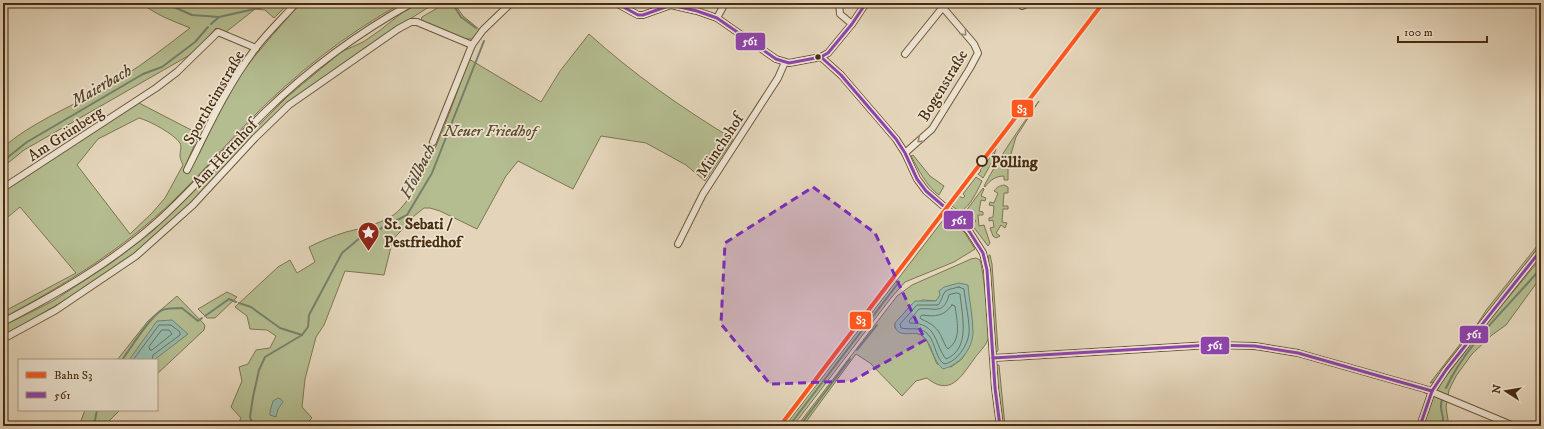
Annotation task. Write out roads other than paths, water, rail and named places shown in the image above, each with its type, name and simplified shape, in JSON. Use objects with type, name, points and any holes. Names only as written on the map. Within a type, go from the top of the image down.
[{"type":"street","name":"Sportheimstraße","points":[[187,170],[232,83],[256,48],[296,3]]},
{"type":"street","points":[[3,322],[59,292],[130,245],[174,207],[274,103],[329,57],[357,36],[412,3]]},
{"type":"street","points":[[432,142],[472,45],[484,30],[511,3]]},
{"type":"street","points":[[616,3],[638,15],[643,15],[670,4],[717,18],[776,59],[793,63],[821,57],[828,53],[852,24],[866,3]]},
{"type":"street","points":[[717,18],[725,3]]},
{"type":"street","points":[[839,3],[840,14],[852,24]]},
{"type":"street","points":[[1019,3],[1022,6],[1029,3]]},
{"type":"street","name":"Bogenstraße","points":[[905,54],[941,5],[974,44],[978,53],[974,63],[932,129],[906,153]]},
{"type":"street","name":"Am Herrnhof","points":[[3,338],[56,310],[136,256],[194,204],[255,138],[289,105],[398,29],[411,22],[417,22],[472,45]]},
{"type":"street","name":"Am Grünberg","points":[[3,188],[156,88],[177,72],[218,32],[256,48]]},
{"type":"street","points":[[821,57],[841,75],[867,104],[906,153],[922,187],[967,227],[981,248],[985,260],[995,388],[1000,426]]},
{"type":"street","name":"Münchshof","points":[[678,244],[703,194],[778,78],[785,62]]},
{"type":"street","points":[[1420,426],[1432,391],[1541,250]]},
{"type":"street","points":[[993,358],[1210,345],[1256,346],[1298,353],[1432,391],[1514,426]]},
{"type":"water","points":[[959,283],[968,285],[973,332],[971,344],[960,360],[943,369],[939,365],[929,344],[923,336],[920,334],[904,334],[898,332],[895,327],[895,323],[915,301],[936,301],[940,295],[939,291],[944,287]]},
{"type":"water","points":[[172,320],[188,334],[155,359],[130,359],[157,321]]},
{"type":"water","points":[[278,398],[283,402],[278,409],[276,417],[270,415],[270,411],[273,401]]},
{"type":"waterway","points":[[165,3],[192,15],[219,17]]},
{"type":"waterway","name":"Maierbach","points":[[211,24],[219,17],[281,3]]},
{"type":"waterway","name":"Höllbach","points":[[452,3],[461,17],[476,28]]},
{"type":"waterway","name":"Maierbach","points":[[3,161],[27,142],[143,74],[162,67],[195,42],[208,27]]},
{"type":"waterway","name":"Höllbach","points":[[380,229],[407,215],[432,173],[484,41]]},
{"type":"waterway","name":"Höllbach","points":[[253,426],[250,417],[253,397],[259,370],[265,357],[302,335],[308,327],[309,315],[342,253],[361,237],[374,231]]},
{"type":"waterway","points":[[1446,388],[1465,356],[1477,340],[1541,268]]},
{"type":"waterway","points":[[789,426],[899,282]]},
{"type":"waterway","points":[[205,316],[229,299],[236,302]]},
{"type":"waterway","points":[[239,303],[251,307],[280,328],[302,335]]},
{"type":"waterway","points":[[123,359],[152,318],[162,310],[169,308],[182,308],[198,321],[202,318]]},
{"type":"waterway","points":[[857,350],[877,325]]},
{"type":"waterway","points":[[802,423],[850,359]]},
{"type":"waterway","points":[[1442,399],[1442,426]]},
{"type":"waterway","points":[[91,426],[95,420],[97,411]]},
{"type":"rail line","name":"S3","points":[[780,426],[1103,3]]},
{"type":"place","name":"Pölling","points":[[982,161]]},
{"type":"place","name":"St. Sebati / Pestfriedhof","points":[[368,252]]},
{"type":"park label","name":"Neuer Friedhof","points":[[490,130]]}]
